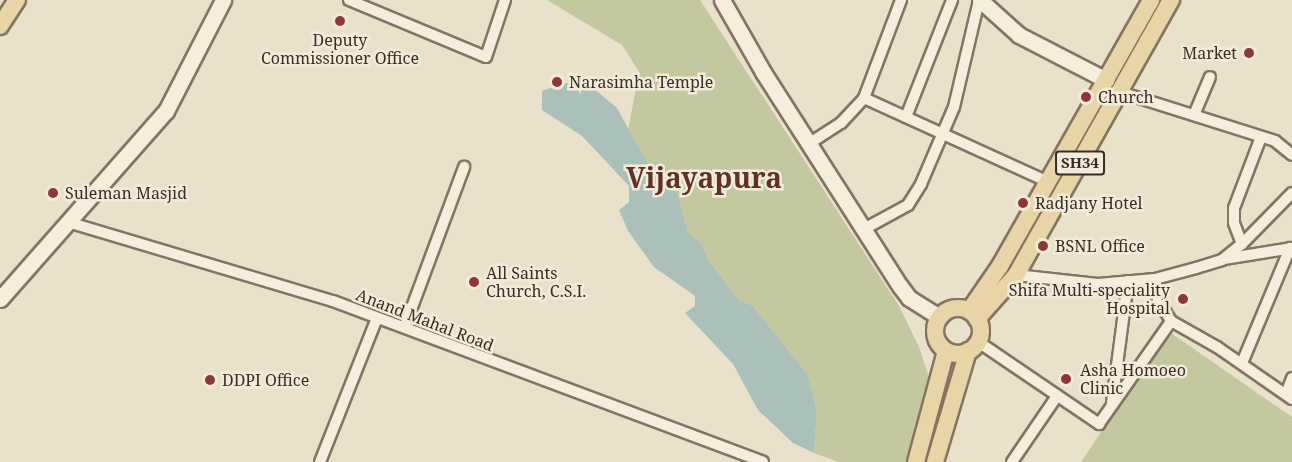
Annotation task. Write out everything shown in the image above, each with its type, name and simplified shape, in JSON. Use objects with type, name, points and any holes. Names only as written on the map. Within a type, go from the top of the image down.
[{"type":"main road","name":"SH34","points":[[973,315],[1151,0]]},
{"type":"main road","name":"SH34","points":[[973,315],[1016,275],[1171,0]]},
{"type":"main road","points":[[0,26],[14,1]]},
{"type":"main road","points":[[935,462],[972,346],[973,315],[953,308],[939,317],[936,339],[946,351]]},
{"type":"main road","points":[[946,351],[972,346]]},
{"type":"main road","points":[[916,462],[946,351]]},
{"type":"street","points":[[0,299],[71,223],[166,111],[224,0]]},
{"type":"street","points":[[349,0],[486,57],[505,0]]},
{"type":"street","points":[[722,0],[909,298],[939,317]]},
{"type":"street","points":[[810,143],[841,123],[864,98],[901,0]]},
{"type":"street","points":[[906,117],[952,0]]},
{"type":"street","points":[[864,229],[908,205],[943,136],[980,0],[1019,35],[1106,80]]},
{"type":"street","points":[[1194,115],[1210,77]]},
{"type":"street","points":[[1120,92],[1283,144],[1292,155]]},
{"type":"street","points":[[864,98],[1048,182]]},
{"type":"street","points":[[1242,244],[1234,223],[1234,208],[1261,137]]},
{"type":"street","points":[[405,326],[464,167]]},
{"type":"street","points":[[1222,260],[1242,244],[1292,193]]},
{"type":"street","name":"Anand Mahal Road","points":[[71,223],[311,294],[405,326],[559,388],[763,462]]},
{"type":"street","points":[[1016,275],[1098,284],[1155,279],[1222,260],[1291,248]]},
{"type":"street","points":[[1242,363],[1291,248]]},
{"type":"street","points":[[1155,279],[1158,299],[1171,321],[1242,363],[1289,396],[1292,378]]},
{"type":"street","points":[[1112,405],[1128,281]]},
{"type":"street","points":[[320,462],[377,318]]},
{"type":"street","points":[[972,346],[1099,424],[1171,321]]},
{"type":"street","points":[[1012,462],[1056,396]]},
{"type":"green space","points":[[547,0],[700,0],[899,306],[919,347],[932,387],[908,462],[839,462],[814,453],[817,412],[808,375],[752,305],[740,301],[709,261],[702,244],[688,232],[676,188],[656,179],[628,130],[639,72],[622,45]]},
{"type":"green space","points":[[1168,331],[1292,417],[1292,462],[1081,462]]},
{"type":"water","points":[[565,83],[592,87],[617,108],[656,179],[676,188],[688,232],[702,244],[709,261],[740,301],[752,305],[808,375],[817,412],[814,453],[793,443],[758,410],[733,364],[685,313],[695,306],[695,296],[654,267],[628,231],[619,210],[629,202],[629,186],[582,136],[542,110],[542,91]]},
{"type":"place","name":"Deputy Commissioner Office","points":[[340,21]]},
{"type":"place","name":"Market","points":[[1249,53]]},
{"type":"place","name":"Narasimha Temple","points":[[557,82]]},
{"type":"place","name":"Church","points":[[1086,97]]},
{"type":"place","name":"Suleman Masjid","points":[[53,193]]},
{"type":"place","name":"Radjany Hotel","points":[[1023,203]]},
{"type":"place","name":"BSNL Office","points":[[1043,246]]},
{"type":"place","name":"All Saints Church, C.S.I.","points":[[474,282]]},
{"type":"place","name":"Shifa Multi-speciality Hospital","points":[[1183,299]]},
{"type":"place","name":"Asha Homoeo Clinic","points":[[1066,379]]},
{"type":"place","name":"DDPI Office","points":[[210,380]]},
{"type":"district","name":"Vijayapura","points":[[704,177]]}]
